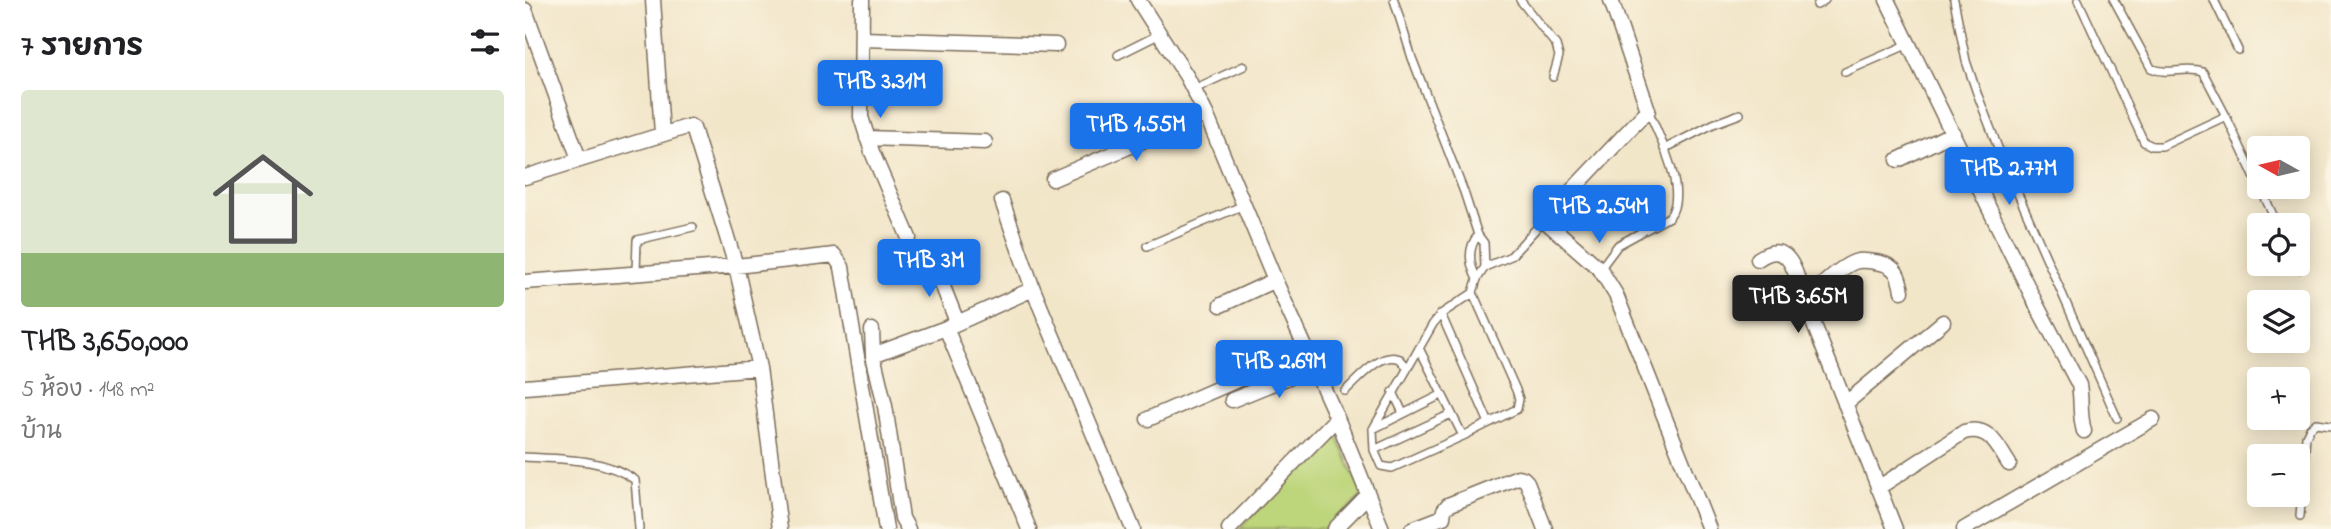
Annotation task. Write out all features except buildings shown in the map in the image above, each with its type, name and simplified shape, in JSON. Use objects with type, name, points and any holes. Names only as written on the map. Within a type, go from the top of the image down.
[{"type":"street","points":[[653,0],[662,134]]},
{"type":"street","points":[[862,0],[861,117],[867,138],[909,238]]},
{"type":"street","points":[[1138,0],[1194,89],[1206,114],[1382,529]]},
{"type":"street","points":[[1611,0],[1648,110],[1544,220],[1599,269],[1616,295],[1709,529]]},
{"type":"street","points":[[1887,0],[2037,306],[2079,384],[2080,415],[2084,431]]},
{"type":"street","points":[[525,9],[579,159]]},
{"type":"street","points":[[863,38],[1056,45]]},
{"type":"street","points":[[1053,179],[1206,114]]},
{"type":"street","points":[[526,172],[689,126],[693,128],[736,266],[759,368],[780,529]]},
{"type":"street","points":[[1898,160],[1953,133]]},
{"type":"street","points":[[867,138],[985,142]]},
{"type":"street","points":[[1002,201],[1033,289],[1133,529]]},
{"type":"street","points":[[1758,259],[1769,251],[1781,252],[1789,258],[1895,529]]},
{"type":"street","points":[[525,282],[736,266],[831,253],[840,261],[886,529]]},
{"type":"street","points":[[1805,302],[1847,265],[1858,261],[1890,265],[1898,272],[1902,292]]},
{"type":"street","points":[[934,264],[951,325],[1029,529]]},
{"type":"street","points":[[1221,305],[1275,280]]},
{"type":"street","points":[[873,355],[1033,289]]},
{"type":"street","points":[[1845,404],[1943,322]]},
{"type":"street","points":[[872,330],[873,355],[885,406],[902,518],[908,529]]},
{"type":"street","points":[[1148,419],[1306,350]]},
{"type":"street","points":[[1232,400],[1313,367]]},
{"type":"street","points":[[525,387],[759,368]]},
{"type":"street","points":[[1229,529],[1337,418]]},
{"type":"street","points":[[1964,529],[2153,419]]},
{"type":"street","points":[[1878,488],[1964,432],[1973,429],[1986,432],[2008,464]]},
{"type":"street","points":[[1412,529],[1445,523],[1444,509],[1448,505],[1518,477],[1523,478],[1545,529]]},
{"type":"street","points":[[1335,529],[1368,495]]},
{"type":"lane","points":[[1394,0],[1412,58],[1478,235],[1484,243],[1485,267]]},
{"type":"lane","points":[[1520,0],[1556,45],[1559,56],[1553,77]]},
{"type":"lane","points":[[1817,5],[1825,0]]},
{"type":"lane","points":[[1954,0],[1966,61],[2000,153],[2117,418]]},
{"type":"lane","points":[[2078,0],[2144,142],[2152,146],[2162,146],[2226,116]]},
{"type":"lane","points":[[2114,0],[2151,68],[2159,72],[2194,69],[2203,72],[2247,161]]},
{"type":"lane","points":[[2214,0],[2238,50]]},
{"type":"lane","points":[[1118,55],[1160,34]]},
{"type":"lane","points":[[1845,72],[1909,44]]},
{"type":"lane","points":[[1194,89],[1244,66]]},
{"type":"lane","points":[[1599,269],[1618,245],[1669,217],[1673,211],[1676,198],[1674,185],[1664,149],[1648,110]]},
{"type":"lane","points":[[1664,149],[1739,114]]},
{"type":"lane","points":[[1147,246],[1244,205]]},
{"type":"lane","points":[[1473,293],[1441,314],[1393,391],[1373,429],[1374,450],[1381,466],[1392,468],[1517,409],[1519,399],[1473,293],[1477,279],[1485,267],[1511,256],[1544,220]]},
{"type":"lane","points":[[636,274],[637,240],[693,227]]},
{"type":"lane","points":[[1477,279],[1470,267],[1471,244],[1478,235]]},
{"type":"lane","points":[[1441,314],[1489,423]]},
{"type":"lane","points":[[1419,348],[1463,436]]},
{"type":"lane","points":[[1345,391],[1378,361],[1389,357],[1400,359],[1407,367]]},
{"type":"lane","points":[[1393,391],[1403,413]]},
{"type":"lane","points":[[1373,429],[1441,394]]},
{"type":"lane","points":[[1374,450],[1451,414]]},
{"type":"lane","points":[[2300,516],[2306,436],[2316,423],[2331,425]]},
{"type":"lane","points":[[525,457],[571,460],[621,470],[635,480],[639,529]]},
{"type":"green space","points":[[1335,430],[1363,495],[1330,529],[1239,529]]}]
